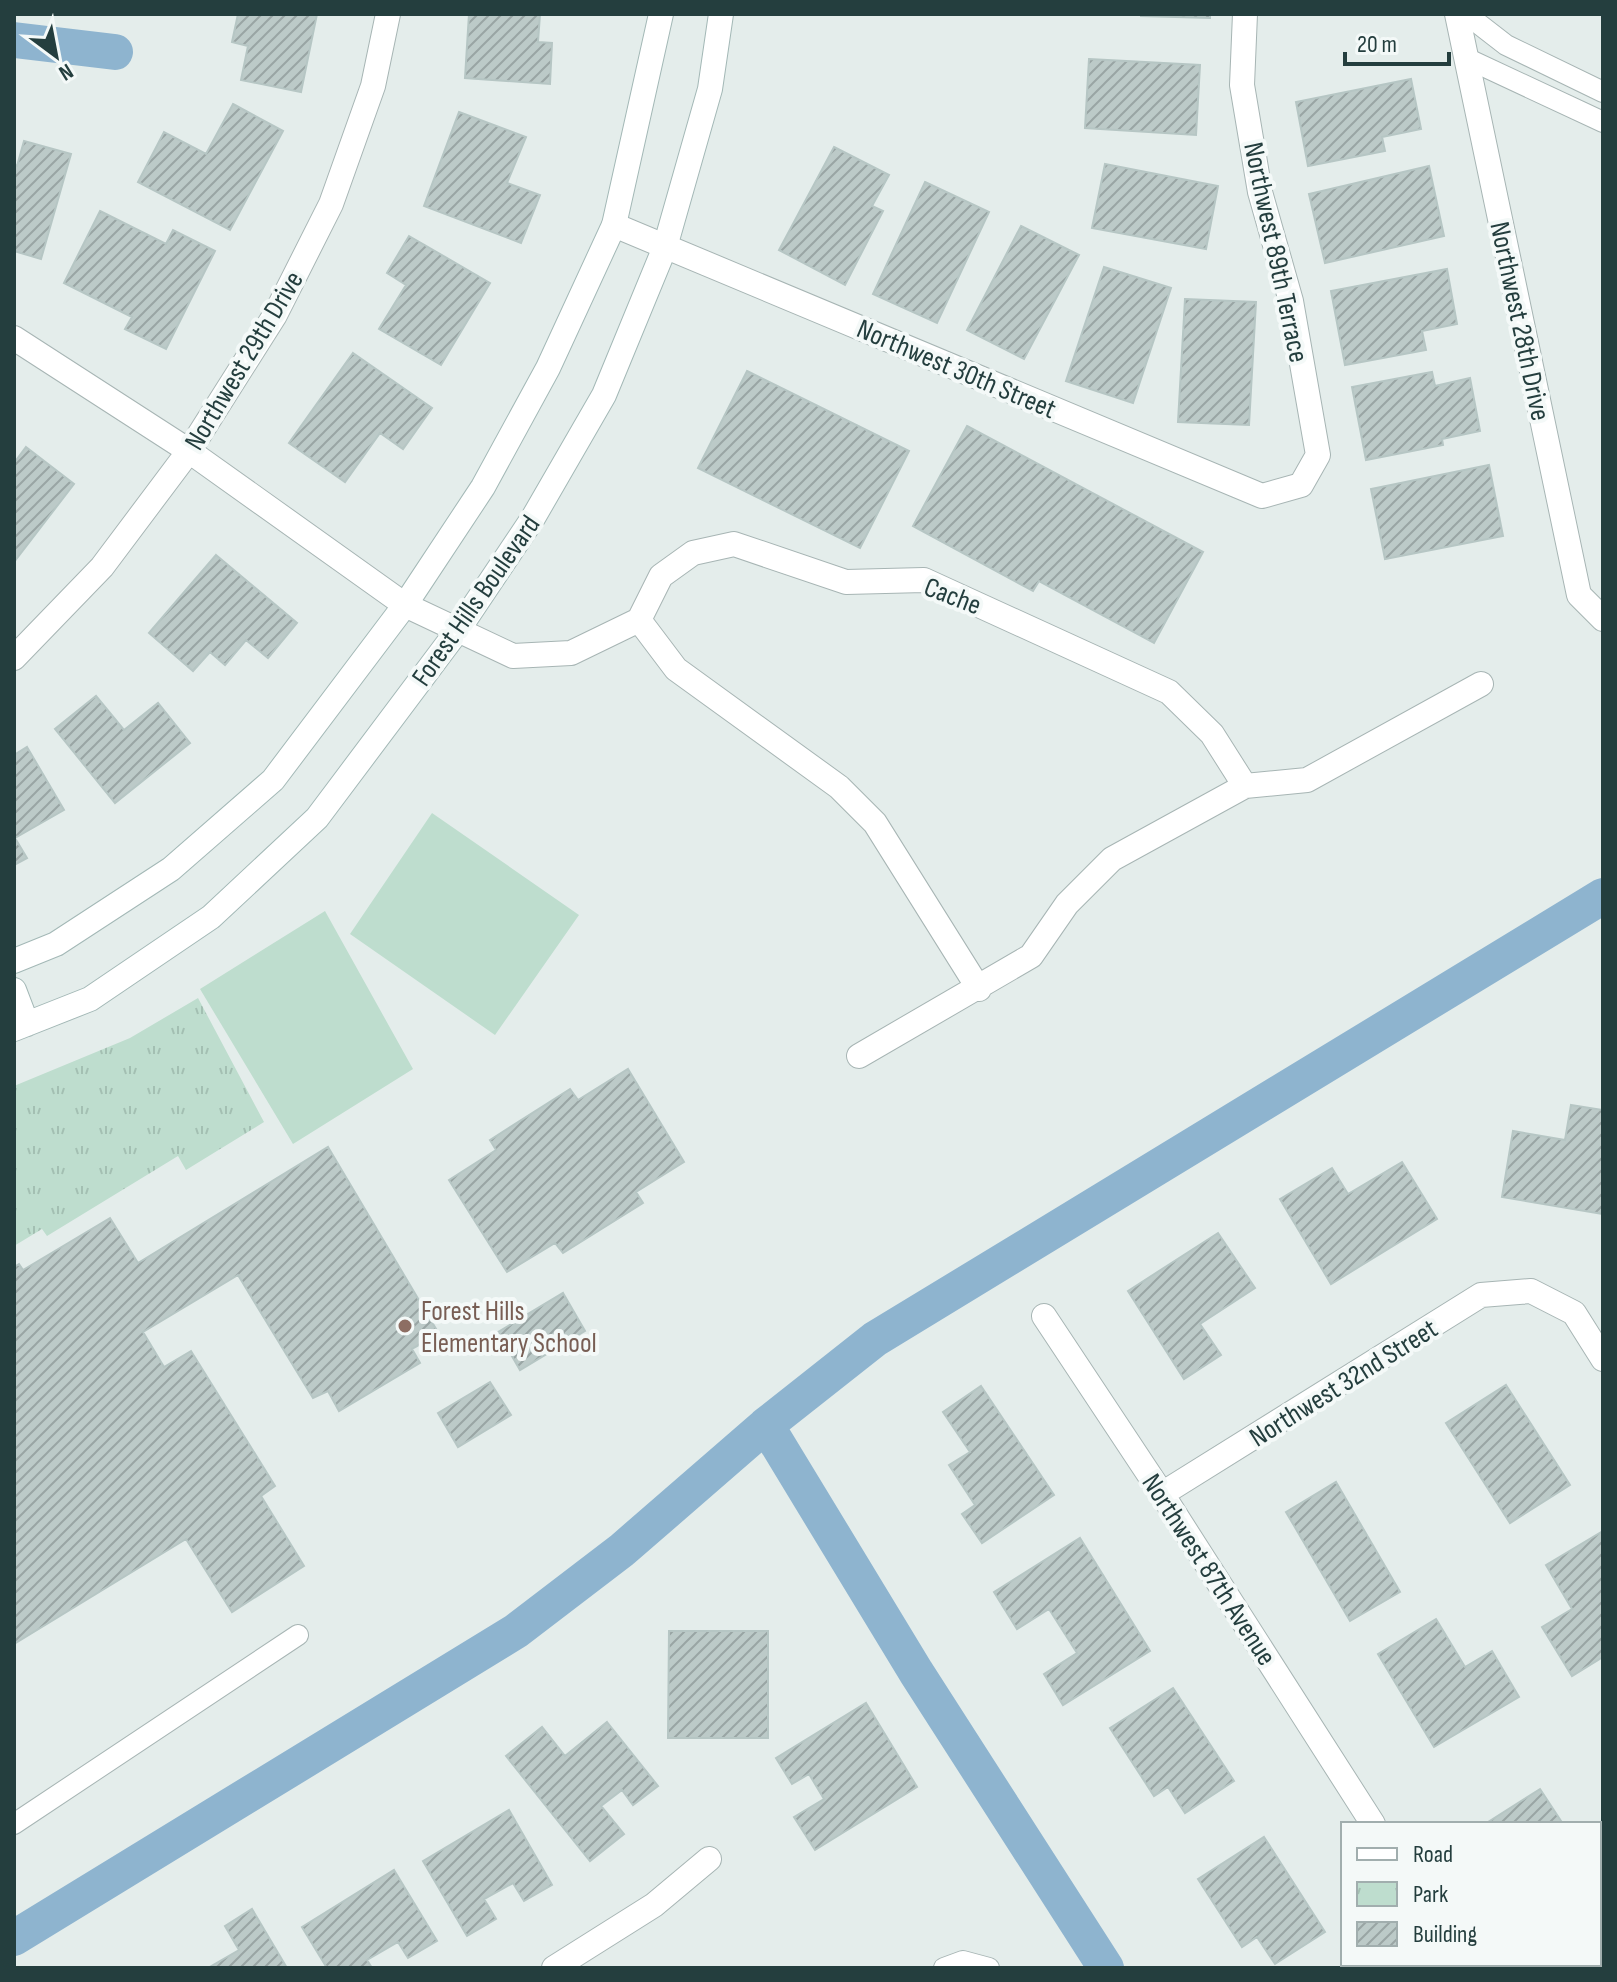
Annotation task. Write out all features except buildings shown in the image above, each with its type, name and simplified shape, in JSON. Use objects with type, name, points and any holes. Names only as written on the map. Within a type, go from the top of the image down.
[{"type":"street","name":"Northwest 29th Drive","points":[[14,658],[102,567],[189,451],[275,315],[331,204],[373,86],[388,14]]},
{"type":"street","name":"Forest Hills Boulevard","points":[[14,961],[56,944],[171,869],[273,780],[405,605],[483,487],[548,368],[614,225],[661,14]]},
{"type":"street","name":"Forest Hills Boulevard","points":[[21,1027],[90,999],[211,917],[317,818],[458,630],[533,518],[604,395],[665,247],[710,89],[721,14]]},
{"type":"street","name":"Northwest 89th Terrace","points":[[1245,14],[1242,85],[1260,192],[1291,301],[1318,455],[1301,485]]},
{"type":"street","name":"Northwest 28th Drive","points":[[1457,14],[1579,595],[1603,619]]},
{"type":"street","name":"Northwest 30th Street","points":[[614,225],[1262,496],[1301,485]]},
{"type":"street","points":[[14,338],[189,451],[405,605],[513,656],[571,653],[639,620],[676,669],[839,787],[875,823],[979,989]]},
{"type":"street","name":"Cache","points":[[639,620],[661,576],[693,553],[734,544],[846,582],[924,580],[1169,692],[1212,734],[1245,786]]},
{"type":"street","points":[[859,1056],[1031,956],[1067,904],[1112,859],[1245,786],[1307,780],[1481,684]]},
{"type":"street","points":[[14,990],[21,1027]]},
{"type":"street","name":"Northwest 32nd Street","points":[[1162,1494],[1481,1295],[1531,1291],[1574,1313],[1603,1359]]},
{"type":"street","name":"Northwest 87th Avenue","points":[[1044,1316],[1372,1822]]},
{"type":"street","points":[[554,1968],[654,1905],[709,1859]]},
{"type":"lane","points":[[1466,14],[1506,45],[1603,92]]},
{"type":"lane","points":[[1466,58],[1603,122]]},
{"type":"lane","points":[[14,1824],[298,1635]]},
{"type":"lane","points":[[944,1968],[963,1961],[989,1968]]},
{"type":"green space","points":[[432,813],[579,915],[495,1035],[350,934]]},
{"type":"green space","points":[[325,911],[413,1069],[293,1144],[200,989]]},
{"type":"green space","points":[[198,998],[264,1122],[186,1170],[178,1156],[47,1236],[42,1229],[14,1246],[14,1086],[130,1038]]},
{"type":"waterway","points":[[14,40],[115,52]]},
{"type":"waterway","points":[[14,1938],[516,1631],[622,1550],[766,1425],[875,1339],[1603,896]]},
{"type":"waterway","points":[[766,1425],[916,1672],[1106,1968]]},
{"type":"place","name":"Forest Hills Elementary School","points":[[405,1326]]}]
